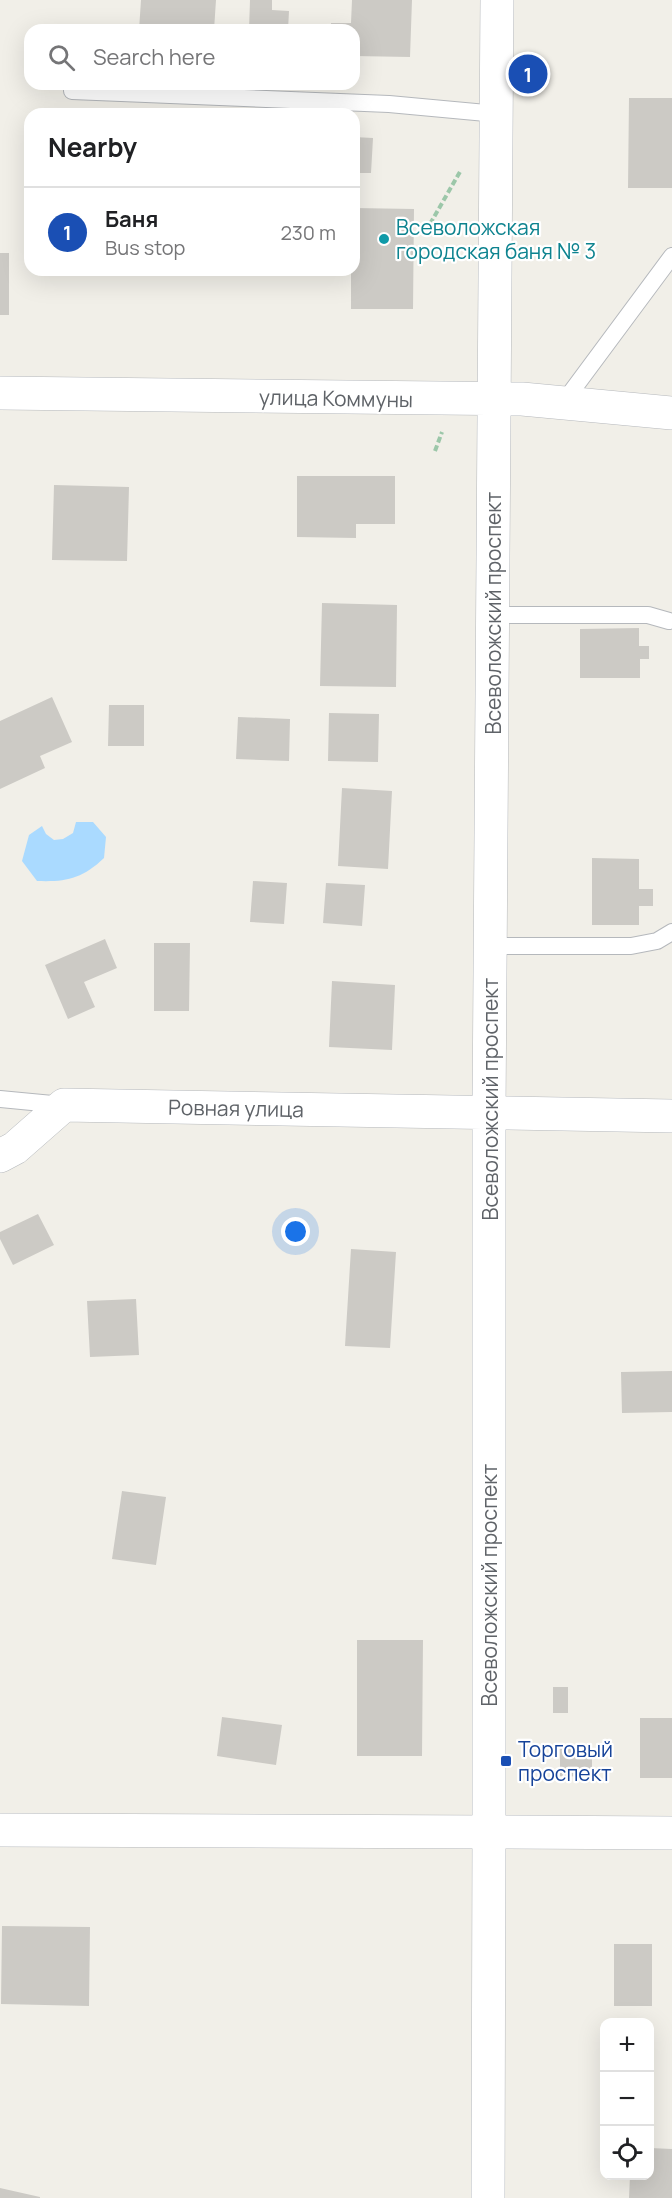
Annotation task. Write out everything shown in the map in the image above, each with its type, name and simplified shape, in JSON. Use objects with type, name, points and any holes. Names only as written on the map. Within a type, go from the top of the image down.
[{"type":"street","name":"Всеволожский проспект","points":[[488,2198],[489,1113],[497,0]]},
{"type":"street","name":"улица Коммуны","points":[[0,393],[522,399],[672,413]]},
{"type":"street","name":"Ровная улица","points":[[64,1105],[672,1116]]},
{"type":"street","points":[[0,1156],[15,1148],[64,1105]]},
{"type":"street","points":[[0,1830],[672,1833]]},
{"type":"lane","points":[[72,91],[388,104],[497,114]]},
{"type":"lane","points":[[563,403],[672,256]]},
{"type":"lane","points":[[493,615],[648,615],[669,621]]},
{"type":"lane","points":[[491,946],[631,946],[657,941],[672,932]]},
{"type":"lane","points":[[0,1099],[64,1105]]},
{"type":"path","points":[[430,224],[465,162]]},
{"type":"water","points":[[76,822],[93,822],[106,837],[104,858],[88,871],[73,878],[37,881],[22,861],[29,835],[42,826],[46,834],[54,840],[63,839],[73,833]]},
{"type":"building","points":[[141,0],[216,0],[214,24],[139,24]]},
{"type":"building","points":[[250,0],[272,0],[272,10],[289,11],[288,24],[249,24]]},
{"type":"building","points":[[352,0],[412,0],[410,57],[360,56],[360,24],[331,24],[351,23]]},
{"type":"building","points":[[629,98],[672,98],[672,188],[628,188]]},
{"type":"building","points":[[360,137],[373,138],[371,173],[360,173]]},
{"type":"building","name":"Всеволожская городская баня № 3","points":[[360,208],[414,209],[413,309],[351,309],[351,276],[360,276]]},
{"type":"building","points":[[0,253],[9,253],[9,315],[0,315]]},
{"type":"building","points":[[297,476],[395,476],[395,524],[356,524],[356,538],[297,537]]},
{"type":"building","points":[[54,485],[129,487],[127,561],[52,560]]},
{"type":"building","points":[[322,603],[397,605],[396,687],[320,686]]},
{"type":"building","points":[[639,628],[639,646],[649,646],[649,659],[640,659],[640,678],[580,678],[580,629]]},
{"type":"building","points":[[52,697],[72,742],[40,756],[45,768],[0,789],[0,721]]},
{"type":"building","points":[[109,705],[144,705],[144,746],[108,746]]},
{"type":"building","points":[[329,713],[379,714],[378,762],[328,761]]},
{"type":"building","points":[[238,717],[290,719],[289,761],[236,759]]},
{"type":"building","points":[[342,788],[392,791],[388,869],[338,866]]},
{"type":"building","points":[[592,858],[639,859],[639,889],[653,889],[653,906],[639,906],[639,925],[592,925]]},
{"type":"building","points":[[253,881],[287,883],[284,924],[250,922]]},
{"type":"building","points":[[326,883],[365,885],[362,926],[323,923]]},
{"type":"building","points":[[105,939],[117,968],[84,982],[95,1007],[68,1019],[45,965]]},
{"type":"building","points":[[154,943],[190,943],[189,1011],[154,1011]]},
{"type":"building","points":[[332,981],[395,985],[392,1050],[329,1047]]},
{"type":"building","points":[[38,1214],[54,1245],[13,1265],[0,1239],[0,1232]]},
{"type":"building","points":[[351,1249],[396,1252],[390,1348],[345,1346]]},
{"type":"building","points":[[136,1299],[139,1355],[90,1357],[87,1301]]},
{"type":"building","points":[[672,1371],[672,1412],[622,1413],[621,1372]]},
{"type":"building","points":[[122,1491],[166,1497],[156,1565],[112,1559]]},
{"type":"building","points":[[357,1640],[423,1640],[422,1756],[357,1756]]},
{"type":"building","points":[[553,1687],[568,1687],[568,1713],[553,1713]]},
{"type":"building","points":[[222,1717],[282,1725],[276,1765],[217,1756]]},
{"type":"building","points":[[640,1718],[672,1718],[672,1778],[640,1778]]},
{"type":"building","points":[[560,1747],[592,1747],[592,1777],[560,1776]]},
{"type":"building","points":[[2,1926],[90,1927],[89,2006],[1,2004]]},
{"type":"building","points":[[614,1944],[652,1944],[652,2006],[614,2006]]},
{"type":"building","points":[[654,2148],[672,2149],[672,2198],[629,2198],[630,2180],[654,2180]]},
{"type":"building","points":[[0,2188],[40,2197],[40,2198],[0,2198]]},
{"type":"place","name":"Баня","points":[[528,74]]},
{"type":"place","name":"Всеволожская городская баня № 3","points":[[384,239]]},
{"type":"place","name":"Торговый проспект","points":[[506,1761]]}]
